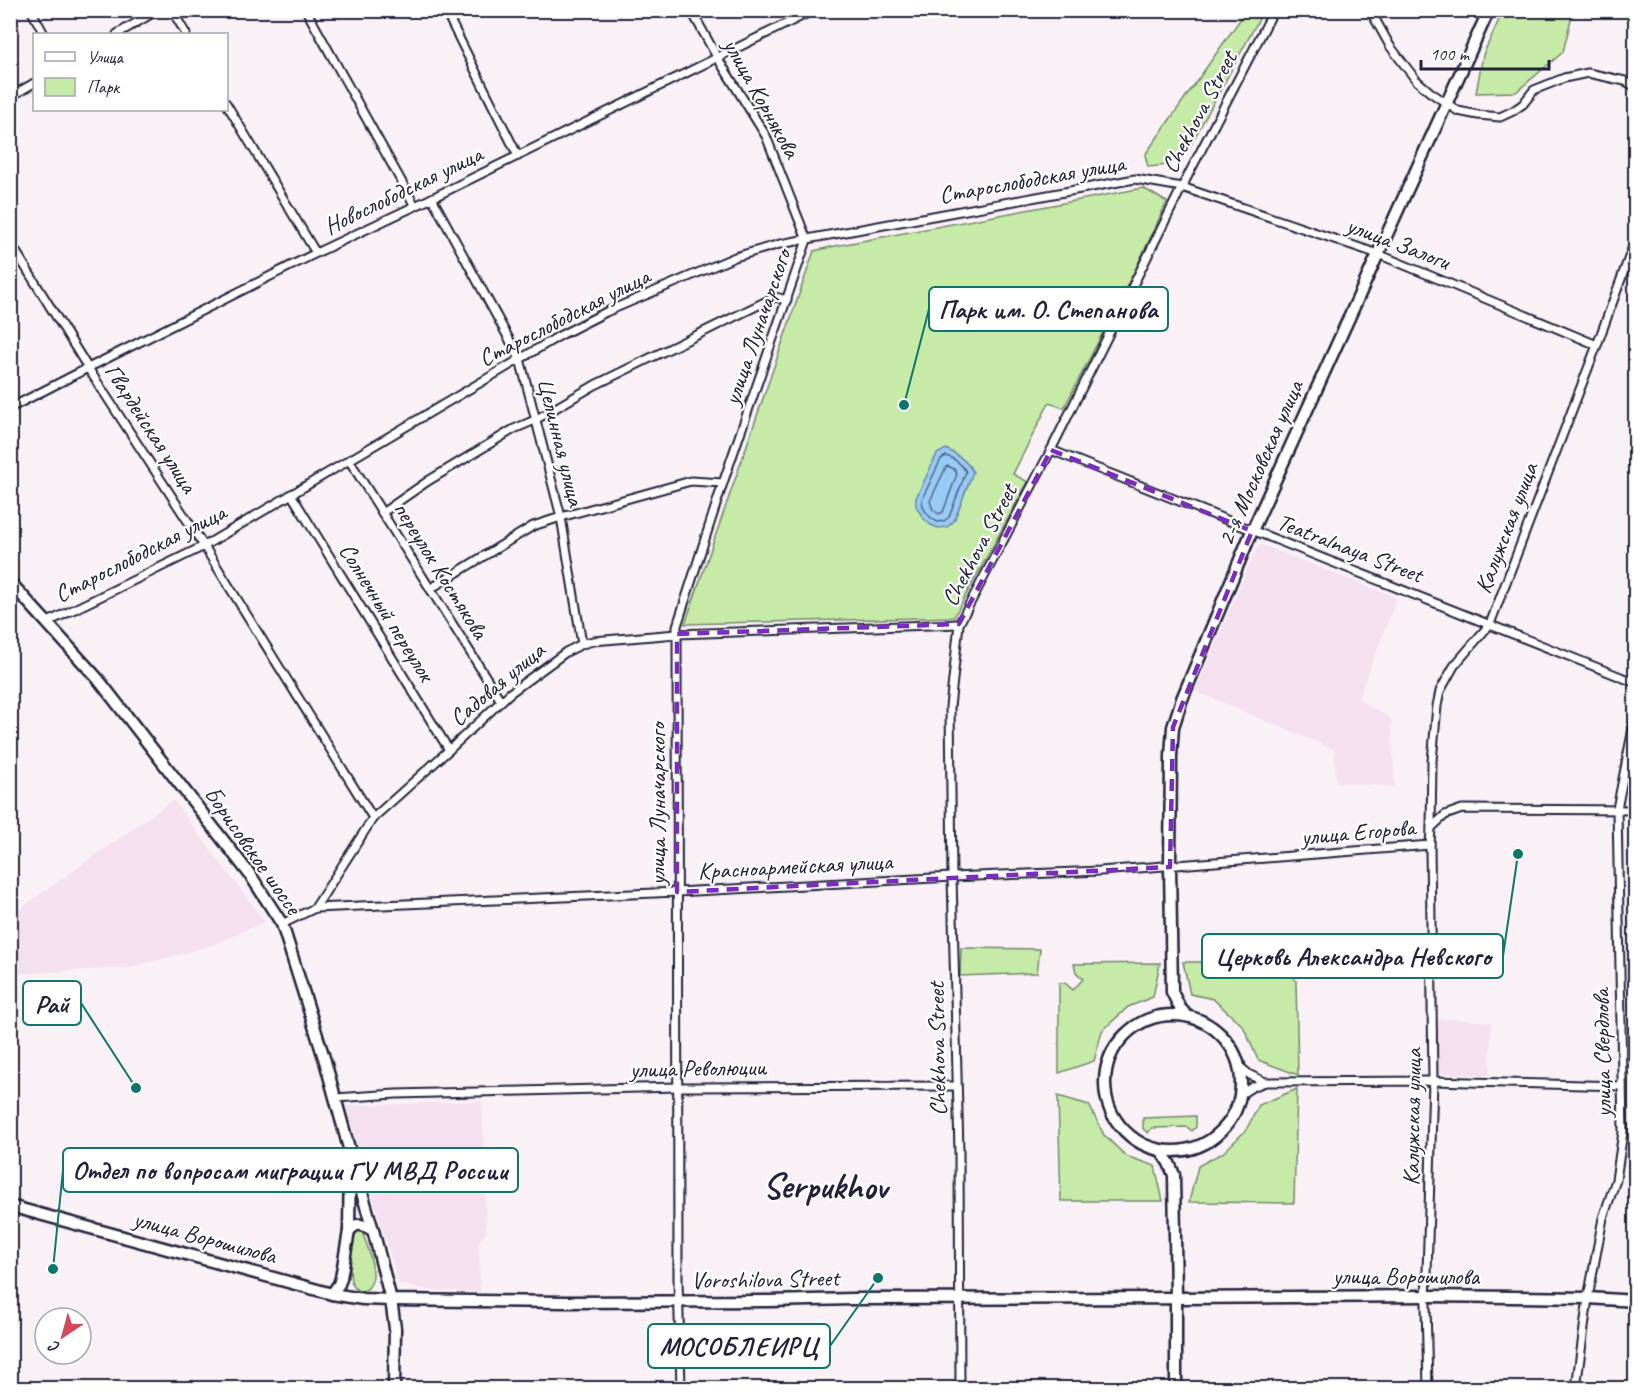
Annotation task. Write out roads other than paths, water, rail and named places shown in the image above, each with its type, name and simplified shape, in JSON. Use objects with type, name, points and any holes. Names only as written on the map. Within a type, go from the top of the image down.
[{"type":"main road","name":"2-я Московская улица","points":[[1172,992],[1171,756],[1173,727],[1182,699],[1252,531],[1488,10]]},
{"type":"main road","name":"Борисовское шоссе","points":[[10,582],[98,679],[251,876],[282,924],[314,1022],[373,1230],[390,1300],[395,1328],[394,1389]]},
{"type":"main road","points":[[1172,992],[1187,1016]]},
{"type":"main road","points":[[1158,1016],[1172,992]]},
{"type":"main road","points":[[1173,1014],[1187,1016],[1206,1023],[1225,1038],[1234,1051],[1242,1081],[1240,1094],[1234,1116],[1222,1131],[1207,1143],[1186,1152],[1161,1151],[1134,1139],[1114,1118],[1106,1098],[1105,1070],[1120,1039],[1131,1029],[1158,1016],[1173,1014]]},
{"type":"main road","points":[[1161,1151],[1174,1175]]},
{"type":"main road","points":[[332,1294],[341,1278],[349,1231],[350,1152]]},
{"type":"main road","points":[[1176,1389],[1174,1175],[1178,1163],[1186,1152]]},
{"type":"main road","name":"улица Ворошилова","points":[[10,1206],[332,1294],[390,1300]]},
{"type":"main road","points":[[349,1231],[359,1224],[373,1230]]},
{"type":"main road","name":"улица Ворошилова","points":[[1176,1298],[1427,1296],[1588,1298],[1635,1301]]},
{"type":"main road","name":"Voroshilova Street","points":[[390,1300],[565,1302],[1176,1298]]},
{"type":"street","points":[[31,10],[43,33]]},
{"type":"street","points":[[119,33],[158,10]]},
{"type":"street","points":[[172,10],[185,33]]},
{"type":"street","points":[[306,10],[415,206]]},
{"type":"street","points":[[445,10],[518,156]]},
{"type":"street","name":"улица Корнякова","points":[[691,10],[766,136],[807,240]]},
{"type":"street","name":"Новослободская улица","points":[[10,408],[316,253],[814,10]]},
{"type":"street","name":"Chekhova Street","points":[[960,1389],[950,708],[959,624],[1051,450],[1182,187],[1274,10]]},
{"type":"street","points":[[1371,10],[1390,46],[1416,80],[1458,111],[1500,117],[1523,104],[1534,90],[1564,78],[1588,73],[1625,81],[1635,87]]},
{"type":"street","points":[[10,97],[33,84]]},
{"type":"street","points":[[228,106],[316,253]]},
{"type":"street","name":"Старослободская улица","points":[[48,622],[204,546],[520,359],[606,312],[735,257],[780,244],[1135,179],[1182,187]]},
{"type":"street","name":"улица Залоги","points":[[1182,187],[1378,254],[1597,345]]},
{"type":"street","name":"Целинная улица","points":[[432,198],[520,359],[561,516],[582,644]]},
{"type":"street","name":"Калужская улица","points":[[1431,828],[1432,761],[1440,691],[1454,666],[1490,624],[1597,345],[1635,238]]},
{"type":"street","name":"улица Луначарского","points":[[681,1389],[678,1301],[677,626],[723,483],[807,240]]},
{"type":"street","name":"Гвардейская улица","points":[[10,242],[88,368],[204,546],[373,818]]},
{"type":"street","points":[[382,513],[428,481],[514,429],[535,420],[595,385],[775,297],[787,300]]},
{"type":"street","name":"Teatralnaya Street","points":[[1051,450],[1635,683]]},
{"type":"street","name":"переулок Костякова","points":[[349,460],[501,701]]},
{"type":"street","points":[[430,589],[533,526],[561,516],[691,481],[723,483]]},
{"type":"street","name":"Солнечный переулок","points":[[291,494],[449,750]]},
{"type":"street","name":"Садовая улица","points":[[315,908],[373,818],[510,693],[566,652],[582,644],[593,641],[677,634],[959,624]]},
{"type":"street","name":"улица Свердлова","points":[[1576,1389],[1588,1298],[1603,1218],[1616,1180],[1623,1132],[1617,809],[1635,713]]},
{"type":"street","name":"улица Егорова","points":[[1170,867],[1430,845],[1431,828],[1444,815],[1461,809],[1635,810]]},
{"type":"street","name":"Калужская улица","points":[[1428,1389],[1427,1296],[1433,1080],[1430,845]]},
{"type":"street","name":"Красноармейская улица","points":[[315,908],[1170,867]]},
{"type":"street","points":[[282,924],[315,908]]},
{"type":"street","points":[[1240,1067],[1251,1076],[1265,1082]]},
{"type":"street","points":[[1240,1094],[1265,1082],[1303,1081],[1433,1080],[1622,1086]]},
{"type":"street","name":"улица Революции","points":[[335,1098],[396,1094],[678,1087],[957,1086]]},
{"type":"water","points":[[946,449],[961,458],[973,472],[954,521],[947,527],[938,528],[923,518],[916,506],[916,498],[937,454]]},
{"type":"place","name":"Парк им. О. Степанова","points":[[904,405]]},
{"type":"place","name":"Церковь Александра Невского","points":[[1518,854]]},
{"type":"place","name":"Рай","points":[[136,1088]]},
{"type":"place","name":"Отдел по вопросам миграции ГУ МВД России","points":[[53,1269]]},
{"type":"place","name":"МОСОБЛЕИРЦ","points":[[878,1278]]},
{"type":"district","name":"Serpukhov","points":[[825,1186]]}]
